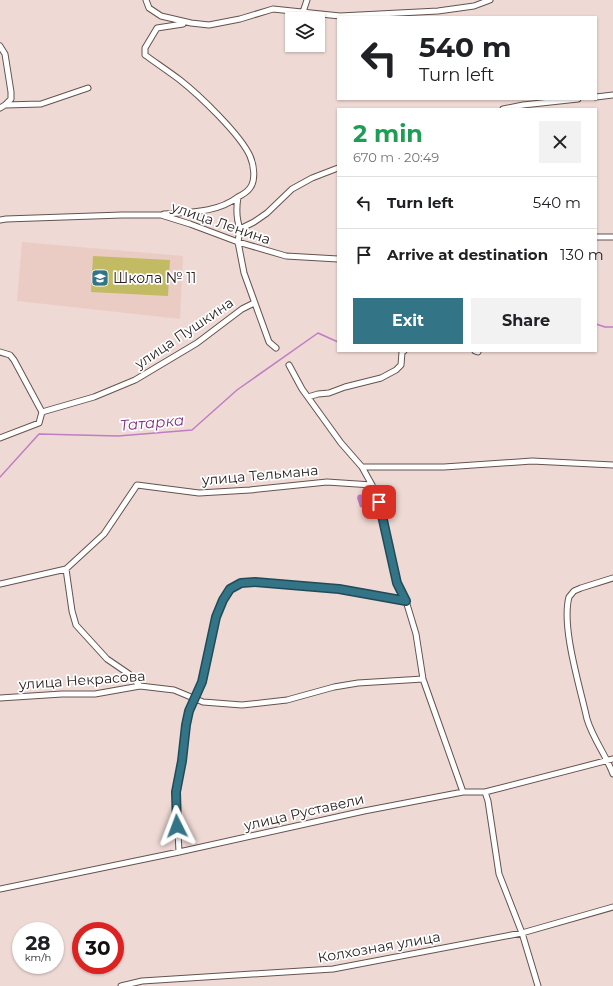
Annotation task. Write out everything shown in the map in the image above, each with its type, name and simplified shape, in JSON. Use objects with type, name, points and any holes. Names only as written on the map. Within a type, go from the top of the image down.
[{"type":"street","points":[[146,0],[149,8],[156,13],[176,20],[209,25],[240,19],[273,9],[303,12],[307,0]]},
{"type":"street","points":[[325,14],[340,16],[438,11],[474,6],[490,0]]},
{"type":"street","points":[[161,215],[200,212],[231,203],[249,190],[254,176],[250,156],[231,129],[180,80],[144,55],[145,48],[157,28],[191,23]]},
{"type":"street","points":[[0,46],[5,54],[11,92],[10,99],[0,108]]},
{"type":"street","points":[[5,105],[41,104],[88,88]]},
{"type":"street","points":[[597,97],[613,95]]},
{"type":"street","points":[[508,108],[569,100]]},
{"type":"street","points":[[240,229],[267,213],[292,189],[312,178],[337,168]]},
{"type":"street","points":[[238,198],[236,212],[240,229],[238,242],[244,273],[269,342],[276,348]]},
{"type":"street","name":"улица Ленина","points":[[0,220],[122,215],[161,215],[238,242],[286,256],[337,259]]},
{"type":"street","points":[[597,237],[613,237]]},
{"type":"street","name":"улица Пушкина","points":[[42,412],[94,397],[136,380],[197,343],[242,309],[254,303]]},
{"type":"street","points":[[0,352],[10,355],[14,360],[42,412],[39,423],[0,438]]},
{"type":"street","points":[[308,397],[329,393],[344,387],[381,378],[396,370],[401,365],[402,352]]},
{"type":"street","points":[[289,365],[308,397],[341,443],[362,467],[379,502],[397,583],[406,601],[416,634],[423,678],[463,792]]},
{"type":"street","points":[[362,467],[444,467],[532,461],[613,465]]},
{"type":"street","name":"улица Тельмана","points":[[0,584],[66,569],[104,534],[137,485],[199,493],[250,490],[327,482],[372,485]]},
{"type":"street","points":[[66,569],[72,611],[76,625],[107,659],[129,674],[140,686]]},
{"type":"street","points":[[613,578],[574,591],[568,597],[567,603],[569,641],[590,731],[610,759],[613,774]]},
{"type":"street","points":[[179,852],[176,792],[182,761],[186,725],[194,697],[202,682],[216,617],[223,600],[230,589],[241,583],[255,582],[339,589],[406,601]]},
{"type":"street","name":"улица Некрасова","points":[[0,698],[62,694],[95,694],[140,686],[174,690],[203,702],[242,705],[262,704],[287,700],[358,682],[423,678]]},
{"type":"street","name":"улица Руставели","points":[[0,889],[179,852],[364,811],[463,792],[485,792],[610,759]]},
{"type":"street","points":[[485,792],[488,801],[499,874],[522,933],[538,986]]},
{"type":"street","name":"Колхозная улица","points":[[122,986],[142,981],[333,969],[522,933],[613,907]]},
{"type":"shaded area","name":"Школа № 11","points":[[22,242],[183,256],[180,319],[17,301]]},
{"type":"shaded area","points":[[93,256],[170,260],[168,296],[91,292]]},
{"type":"shaded area","points":[[364,494],[368,502],[367,506],[363,508],[360,507],[357,498],[358,495]]},
{"type":"waterway","name":"Татарка","points":[[597,324],[605,327],[613,327]]},
{"type":"waterway","name":"Татарка","points":[[0,477],[39,434],[118,436],[192,430],[237,390],[318,333],[337,342]]},
{"type":"place","name":"Школа № 11","points":[[100,278]]},
{"type":"route","points":[[177,826],[176,792],[182,761],[186,725],[194,697],[202,682],[216,617],[223,600],[230,589],[241,583],[255,582],[339,589],[406,601],[397,583],[379,502]]}]
